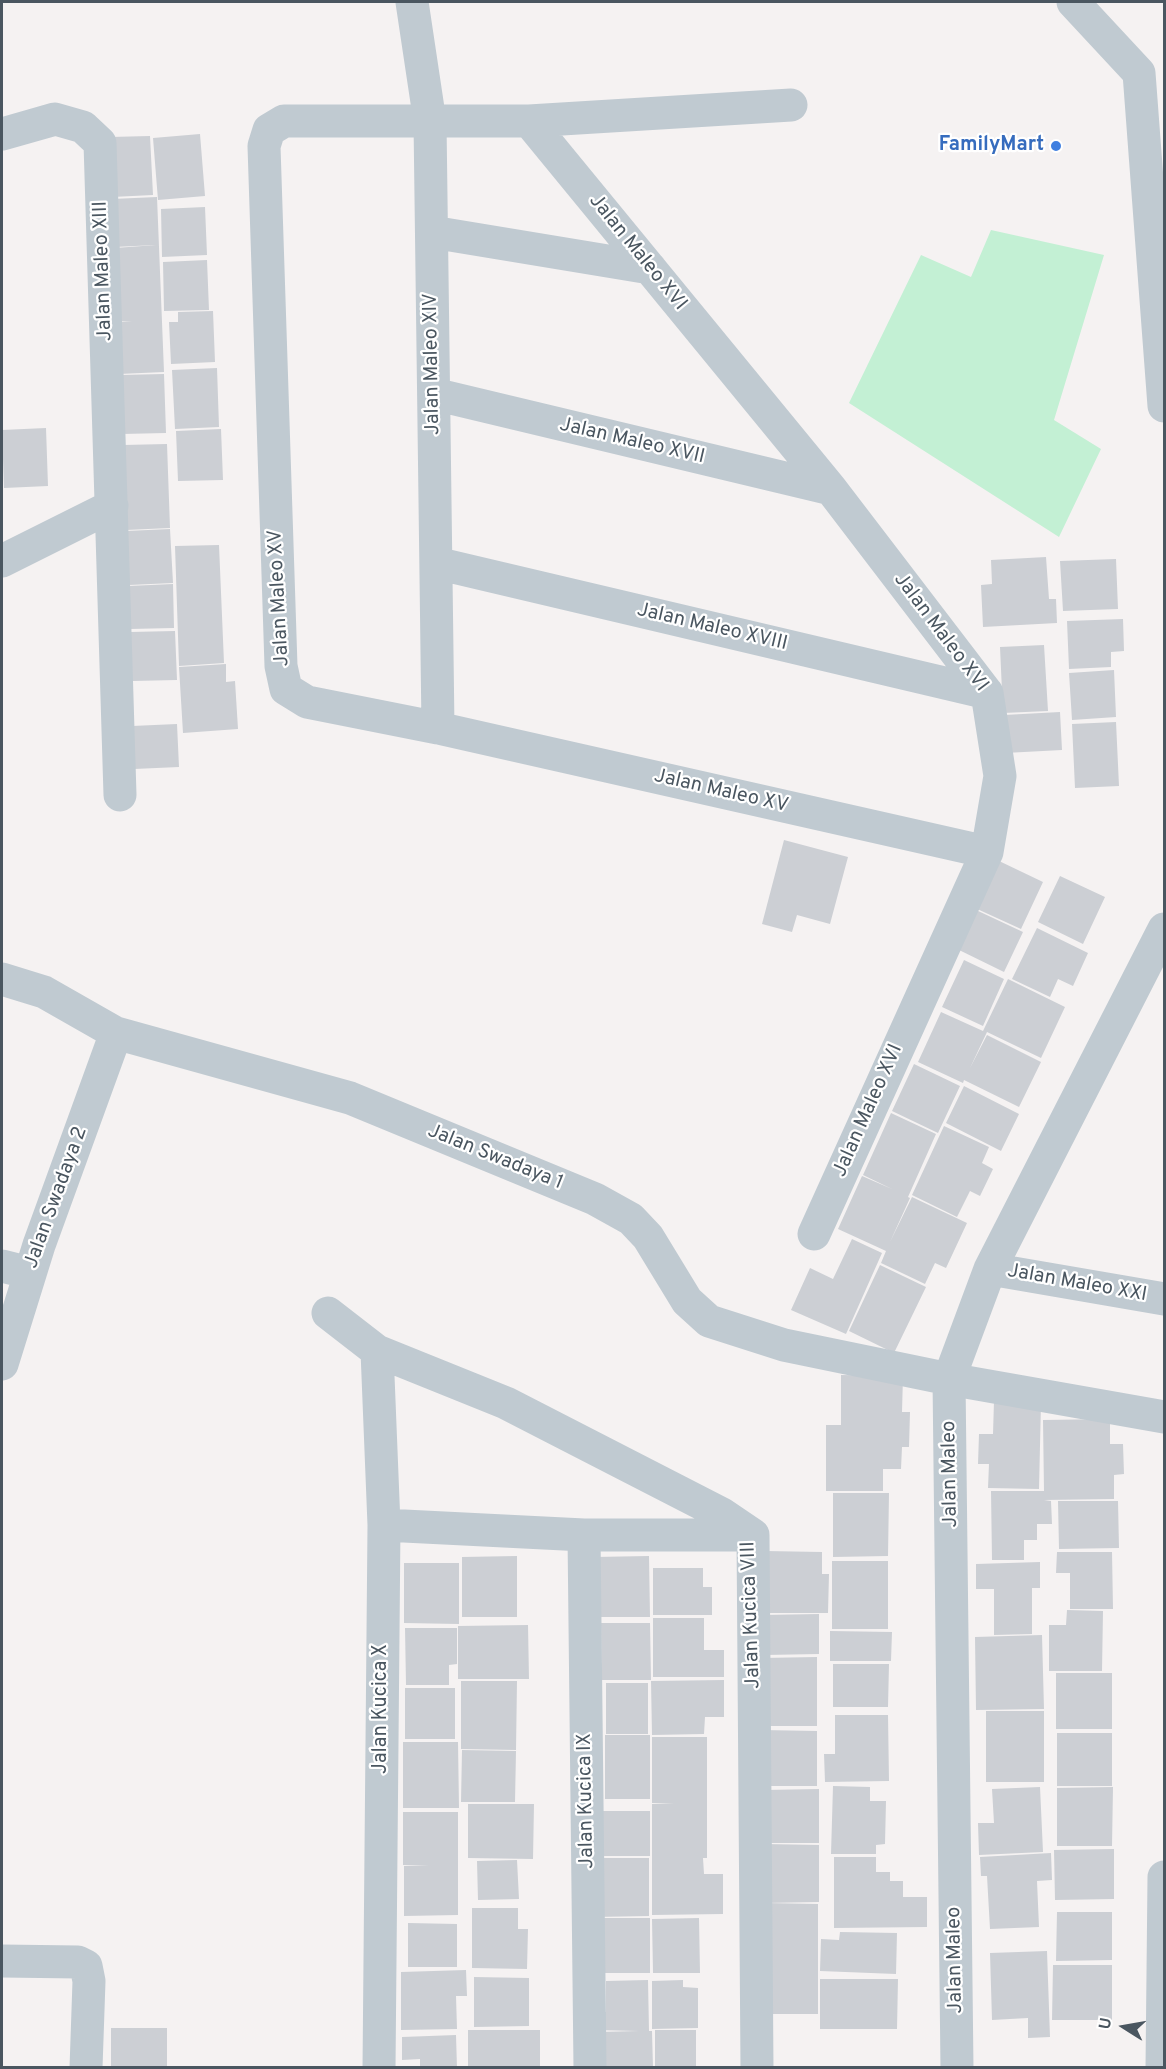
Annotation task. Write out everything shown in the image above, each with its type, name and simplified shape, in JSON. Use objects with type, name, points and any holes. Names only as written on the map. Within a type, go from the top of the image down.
[{"type":"street","name":"Jalan Maleo XIV","points":[[412,2],[430,122],[438,728]]},
{"type":"street","points":[[1073,2],[1152,72],[1164,406]]},
{"type":"street","points":[[430,122],[529,121],[791,105]]},
{"type":"street","name":"Jalan Maleo XIII","points":[[2,134],[55,119],[82,127],[100,143],[120,795]]},
{"type":"street","name":"Jalan Maleo XV","points":[[430,122],[284,121],[269,130],[264,146],[281,666],[286,689],[307,702],[438,728],[987,852]]},
{"type":"street","name":"Jalan Maleo XVI","points":[[529,121],[831,489],[987,693],[1000,776],[987,852],[814,1234]]},
{"type":"street","points":[[432,232],[650,268]]},
{"type":"street","name":"Jalan Maleo XVII","points":[[434,394],[831,489]]},
{"type":"street","points":[[2,561],[112,506]]},
{"type":"street","name":"Jalan Maleo XVIII","points":[[436,563],[987,693]]},
{"type":"street","name":"Jalan Maleo","points":[[957,2067],[949,1379],[990,1269],[1164,930]]},
{"type":"street","name":"Jalan Swadaya 1","points":[[2,979],[44,992],[116,1033],[350,1098],[594,1199],[631,1219],[648,1237],[687,1301],[709,1321],[784,1346],[949,1379],[1164,1417]]},
{"type":"street","name":"Jalan Swadaya 2","points":[[2,1364],[16,1270],[116,1033]]},
{"type":"street","name":"Jalan Maleo XXI","points":[[990,1269],[1164,1299]]},
{"type":"street","name":"Jalan Kucica VIII","points":[[328,1312],[376,1351],[506,1403],[722,1514],[753,1534],[757,2067]]},
{"type":"street","name":"Jalan Kucica X","points":[[376,1351],[384,1525],[380,2067]]},
{"type":"street","points":[[384,1525],[584,1535],[753,1534]]},
{"type":"street","name":"Jalan Kucica IX","points":[[584,1535],[590,2067]]},
{"type":"street","points":[[1162,2067],[1164,1877]]},
{"type":"street","points":[[2,1961],[78,1962],[86,1966],[89,1981],[86,2067]]},
{"type":"green space","points":[[991,230],[1104,255],[1054,420],[1101,449],[1059,537],[849,403],[921,255],[971,277]]},
{"type":"building","points":[[200,134],[205,196],[158,200],[153,138]]},
{"type":"building","points":[[150,136],[153,195],[112,197],[110,137]]},
{"type":"building","points":[[157,197],[164,372],[119,374],[117,322],[132,321],[118,321],[115,248],[156,245],[114,247],[112,199]]},
{"type":"building","points":[[205,207],[207,255],[162,257],[161,209]]},
{"type":"building","points":[[207,260],[209,310],[164,311],[163,262]]},
{"type":"building","points":[[213,311],[215,362],[171,364],[169,322],[178,322],[178,312]]},
{"type":"building","points":[[217,368],[219,427],[175,429],[172,370]]},
{"type":"building","points":[[164,374],[166,433],[122,434],[120,375]]},
{"type":"building","points":[[46,428],[48,486],[4,488],[2,430]]},
{"type":"building","points":[[221,429],[223,480],[178,481],[176,431]]},
{"type":"building","points":[[167,444],[170,528],[126,530],[123,445]]},
{"type":"building","points":[[170,529],[173,583],[129,585],[126,531]]},
{"type":"building","points":[[219,545],[224,663],[179,666],[175,546]]},
{"type":"building","points":[[1046,557],[1049,599],[1056,599],[1057,623],[983,627],[981,585],[992,584],[991,560]]},
{"type":"building","points":[[1116,559],[1118,609],[1063,611],[1060,561]]},
{"type":"building","points":[[173,584],[174,628],[130,629],[128,586]]},
{"type":"building","points":[[1123,619],[1124,651],[1111,652],[1111,667],[1069,669],[1067,621]]},
{"type":"building","points":[[175,631],[177,680],[132,681],[130,632]]},
{"type":"building","points":[[1044,645],[1048,711],[1003,713],[1000,647]]},
{"type":"building","points":[[226,664],[226,682],[235,681],[238,729],[183,733],[179,667]]},
{"type":"building","points":[[1114,670],[1116,717],[1072,720],[1069,673]]},
{"type":"building","points":[[1060,712],[1062,750],[1005,753],[1004,715]]},
{"type":"building","points":[[1116,722],[1119,786],[1075,788],[1072,724]]},
{"type":"building","points":[[177,724],[179,767],[134,769],[132,726]]},
{"type":"building","points":[[784,840],[848,857],[830,924],[797,915],[792,932],[762,924]]},
{"type":"building","points":[[997,860],[1043,882],[1021,929],[975,908]]},
{"type":"building","points":[[1060,876],[1105,897],[1083,944],[1038,922]]},
{"type":"building","points":[[976,910],[1023,932],[1004,972],[957,949]]},
{"type":"building","points":[[1037,928],[1088,953],[1073,986],[1058,979],[1050,997],[1012,979]]},
{"type":"building","points":[[964,960],[1004,979],[983,1026],[942,1007]]},
{"type":"building","points":[[1008,979],[1065,1007],[1041,1058],[987,1032],[970,1068],[987,1035],[1041,1062],[1019,1107],[964,1080],[963,1083],[918,1062],[941,1012],[983,1031]]},
{"type":"building","points":[[914,1064],[960,1086],[938,1133],[892,1111]]},
{"type":"building","points":[[964,1086],[1019,1114],[1001,1151],[946,1123]]},
{"type":"building","points":[[891,1113],[936,1134],[890,1242],[912,1197],[967,1223],[946,1268],[935,1263],[925,1284],[881,1263],[886,1251],[838,1229],[862,1176],[892,1189],[863,1175]]},
{"type":"building","points":[[944,1126],[989,1147],[982,1163],[993,1169],[980,1196],[970,1191],[957,1217],[912,1195]]},
{"type":"building","points":[[852,1239],[882,1253],[846,1334],[791,1310],[810,1268],[833,1279]]},
{"type":"building","points":[[880,1265],[926,1287],[894,1353],[849,1331]]},
{"type":"building","points":[[841,1375],[903,1376],[902,1412],[910,1412],[909,1447],[902,1447],[901,1469],[883,1469],[883,1491],[826,1491],[826,1425],[841,1425]]},
{"type":"building","points":[[994,1401],[1041,1402],[1039,1489],[988,1488],[989,1464],[978,1464],[979,1434],[993,1434]]},
{"type":"building","points":[[1110,1419],[1110,1444],[1123,1444],[1124,1474],[1114,1475],[1114,1499],[1044,1500],[1051,1501],[1052,1524],[1037,1524],[1037,1540],[1024,1540],[1024,1560],[992,1560],[991,1491],[1044,1491],[1043,1420]]},
{"type":"building","points":[[833,1493],[889,1493],[888,1556],[833,1557]]},
{"type":"building","points":[[1058,1501],[1118,1501],[1119,1548],[1059,1549]]},
{"type":"building","points":[[765,1551],[822,1552],[822,1574],[829,1574],[828,1613],[764,1613]]},
{"type":"building","points":[[1057,1552],[1112,1552],[1113,1609],[1070,1609],[1070,1573],[1056,1573]]},
{"type":"building","points":[[517,1556],[517,1617],[462,1617],[462,1557]]},
{"type":"building","points":[[649,1556],[650,1617],[594,1617],[594,1557]]},
{"type":"building","points":[[832,1561],[888,1561],[888,1629],[832,1629]]},
{"type":"building","points":[[1040,1562],[1040,1588],[1032,1588],[1032,1634],[994,1635],[994,1589],[976,1589],[976,1564]]},
{"type":"building","points":[[404,1563],[459,1563],[459,1624],[404,1623]]},
{"type":"building","points":[[653,1568],[703,1568],[703,1587],[712,1587],[712,1615],[653,1615]]},
{"type":"building","points":[[1067,1610],[1103,1611],[1102,1671],[1049,1671],[1049,1625],[1066,1625]]},
{"type":"building","points":[[819,1614],[819,1654],[765,1655],[764,1615]]},
{"type":"building","points":[[653,1618],[704,1618],[704,1650],[724,1650],[724,1677],[653,1677]]},
{"type":"building","points":[[601,1623],[650,1623],[651,1680],[602,1680]]},
{"type":"building","points":[[528,1625],[529,1679],[458,1679],[458,1626]]},
{"type":"building","points":[[405,1628],[457,1628],[457,1664],[449,1665],[449,1685],[406,1685]]},
{"type":"building","points":[[830,1631],[892,1632],[891,1661],[830,1661]]},
{"type":"building","points":[[1042,1635],[1044,1709],[976,1710],[975,1637]]},
{"type":"building","points":[[817,1657],[817,1726],[762,1726],[762,1658]]},
{"type":"building","points":[[833,1664],[889,1664],[888,1707],[833,1707]]},
{"type":"building","points":[[1056,1673],[1112,1673],[1112,1729],[1056,1729]]},
{"type":"building","points":[[724,1680],[724,1717],[705,1717],[704,1734],[652,1735],[651,1681]]},
{"type":"building","points":[[461,1681],[517,1681],[516,1750],[461,1749]]},
{"type":"building","points":[[606,1683],[648,1683],[648,1734],[606,1734]]},
{"type":"building","points":[[405,1688],[455,1688],[455,1739],[405,1739]]},
{"type":"building","points":[[986,1711],[1044,1711],[1044,1782],[986,1782]]},
{"type":"building","points":[[835,1715],[888,1715],[889,1781],[825,1782],[824,1754],[835,1754]]},
{"type":"building","points":[[762,1730],[817,1731],[817,1786],[762,1786]]},
{"type":"building","points":[[1057,1733],[1112,1733],[1112,1786],[1057,1786]]},
{"type":"building","points":[[605,1735],[650,1735],[650,1799],[605,1799]]},
{"type":"building","points":[[652,1737],[707,1737],[707,1858],[703,1858],[704,1874],[723,1874],[723,1914],[652,1915],[652,1804],[674,1804],[652,1803]]},
{"type":"building","points":[[403,1742],[458,1742],[459,1808],[403,1808]]},
{"type":"building","points":[[462,1750],[516,1751],[515,1802],[461,1802]]},
{"type":"building","points":[[833,1786],[870,1787],[870,1801],[886,1801],[885,1844],[876,1845],[876,1854],[831,1854]]},
{"type":"building","points":[[1040,1787],[1043,1852],[979,1855],[978,1823],[994,1823],[992,1789]]},
{"type":"building","points":[[1113,1787],[1112,1846],[1057,1846],[1057,1788]]},
{"type":"building","points":[[819,1789],[819,1843],[764,1843],[764,1790]]},
{"type":"building","points":[[468,1804],[534,1804],[533,1859],[468,1858]]},
{"type":"building","points":[[595,1811],[650,1811],[650,1856],[594,1856]]},
{"type":"building","points":[[403,1812],[458,1812],[458,1915],[404,1916],[404,1866],[429,1866],[403,1865]]},
{"type":"building","points":[[764,1844],[819,1845],[819,1902],[763,1903]]},
{"type":"building","points":[[1114,1849],[1114,1899],[1055,1900],[1054,1850]]},
{"type":"building","points":[[1051,1853],[1052,1880],[1037,1881],[1039,1927],[990,1929],[987,1876],[981,1876],[980,1857]]},
{"type":"building","points":[[834,1857],[876,1857],[876,1872],[890,1872],[890,1881],[903,1881],[903,1897],[927,1897],[927,1927],[834,1928]]},
{"type":"building","points":[[594,1858],[649,1858],[649,1916],[594,1917]]},
{"type":"building","points":[[517,1860],[519,1899],[478,1900],[477,1861]]},
{"type":"building","points":[[765,1903],[818,1904],[818,2014],[763,2014]]},
{"type":"building","points":[[472,1908],[518,1908],[518,1929],[528,1929],[527,1969],[472,1968]]},
{"type":"building","points":[[1057,1912],[1112,1912],[1112,1960],[1056,1961]]},
{"type":"building","points":[[601,1918],[650,1918],[650,1973],[601,1973]]},
{"type":"building","points":[[699,1918],[700,1973],[653,1973],[652,1919]]},
{"type":"building","points":[[408,1923],[457,1924],[457,1967],[408,1967]]},
{"type":"building","points":[[840,1932],[897,1933],[896,1974],[820,1971],[821,1939],[839,1940]]},
{"type":"building","points":[[1047,1951],[1050,2037],[1028,2038],[1028,2018],[992,2020],[990,1953]]},
{"type":"building","points":[[1053,1965],[1112,1965],[1112,2020],[1052,2020]]},
{"type":"building","points":[[466,1970],[467,1996],[456,1996],[457,2029],[401,2030],[401,1972]]},
{"type":"building","points":[[474,1977],[529,1978],[529,2026],[474,2027]]},
{"type":"building","points":[[820,1979],[898,1979],[897,2029],[820,2029]]},
{"type":"building","points":[[648,1980],[649,2031],[652,2031],[653,2068],[599,2068],[598,2032],[639,2031],[595,2030],[595,2013],[606,2012],[606,1981]]},
{"type":"building","points":[[683,1980],[683,1987],[698,1988],[698,2028],[652,2029],[652,1981]]},
{"type":"building","points":[[111,2028],[167,2028],[167,2068],[111,2068]]},
{"type":"building","points":[[468,2030],[540,2030],[540,2068],[468,2068]]},
{"type":"building","points":[[655,2030],[696,2030],[696,2068],[655,2068]]},
{"type":"building","points":[[456,2035],[457,2068],[420,2068],[420,2059],[402,2060],[402,2037]]},
{"type":"place","name":"FamilyMart","points":[[1056,146]]}]
